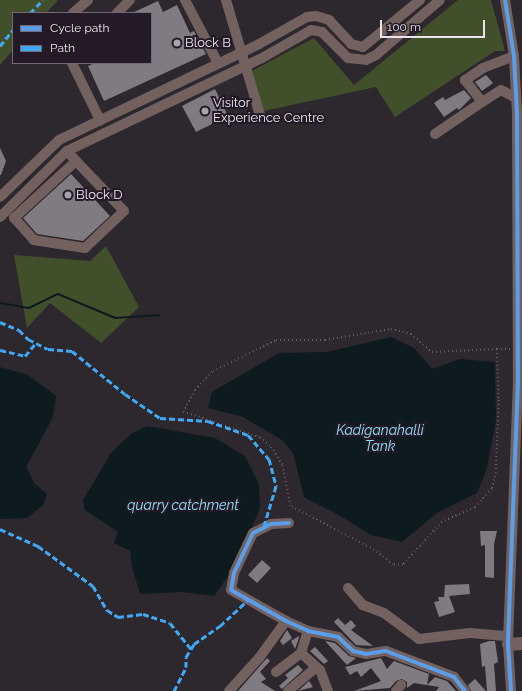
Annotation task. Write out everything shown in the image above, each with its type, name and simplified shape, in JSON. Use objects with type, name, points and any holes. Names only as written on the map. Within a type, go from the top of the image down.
[{"type":"main road","points":[[508,640],[522,643]]},
{"type":"street","points":[[74,12],[88,0]]},
{"type":"street","points":[[118,12],[130,0]]},
{"type":"street","points":[[185,0],[218,63]]},
{"type":"street","points":[[226,0],[261,118]]},
{"type":"street","points":[[0,197],[58,140],[259,44],[307,17],[316,16],[333,23],[351,44],[363,47],[420,0]]},
{"type":"street","points":[[0,217],[67,152],[262,58],[315,29],[324,33],[348,58],[360,60],[371,58],[440,0]]},
{"type":"street","points":[[505,0],[514,56],[516,98],[518,349],[508,640],[511,691]]},
{"type":"street","points":[[482,102],[466,80],[483,68],[514,56]]},
{"type":"street","points":[[72,64],[100,120]]},
{"type":"street","points":[[435,134],[501,90],[516,98]]},
{"type":"street","points":[[67,152],[76,161],[124,211],[85,248],[34,240],[14,218],[76,161]]},
{"type":"street","points":[[289,523],[271,524],[253,533],[234,573],[231,590],[286,622],[308,631],[338,637],[353,651],[366,654],[386,651],[454,677],[465,691]]},
{"type":"street","points":[[348,588],[363,605],[384,613],[419,639],[470,633],[508,640]]},
{"type":"street","points":[[229,691],[259,658],[286,622]]},
{"type":"street","points":[[276,672],[301,654],[308,631]]},
{"type":"street","points":[[301,654],[315,668],[320,670],[328,691]]},
{"type":"street","points":[[288,691],[315,668]]},
{"type":"path","points":[[497,349],[499,400],[497,458],[492,489],[475,508],[442,522],[403,565],[393,565],[374,550],[290,506],[282,465],[274,452],[260,438],[183,412],[195,390],[213,371],[276,340],[325,340],[391,329],[411,334],[432,352],[497,349],[518,349]]},
{"type":"green space","points":[[0,0],[58,0],[47,12],[12,12],[12,51],[0,65]]},
{"type":"green space","points":[[458,0],[491,0],[505,51],[495,51],[395,117],[376,87],[254,113],[244,75],[314,38],[354,85]]},
{"type":"green space","points":[[106,246],[139,307],[101,343],[50,303],[27,328],[14,255],[90,261]]},
{"type":"water","name":"Kadiganahalli Tank","points":[[391,337],[414,348],[432,369],[460,359],[495,362],[496,420],[487,468],[477,493],[437,513],[402,542],[371,535],[337,514],[304,497],[293,453],[282,440],[243,417],[208,408],[212,392],[279,353],[327,352]]},
{"type":"water","points":[[0,367],[28,375],[56,396],[53,417],[26,467],[34,483],[47,494],[43,505],[27,518],[0,519]]},
{"type":"water","name":"quarry catchment","points":[[147,426],[215,438],[245,456],[259,484],[260,509],[231,572],[214,596],[182,592],[140,594],[132,567],[130,551],[114,543],[118,532],[85,510],[83,500],[111,453],[131,434]]},
{"type":"building","name":"Block B","points":[[158,1],[163,12],[177,5],[190,33],[194,31],[206,54],[104,101],[88,66],[93,64],[152,64],[152,12],[134,12]]},
{"type":"building","points":[[486,75],[493,83],[482,91],[475,82]]},
{"type":"building","name":"Visitor Experience Centre","points":[[215,89],[228,116],[196,132],[182,106]]},
{"type":"building","points":[[464,90],[471,98],[459,110],[457,108],[444,117],[434,103],[443,97],[445,100]]},
{"type":"building","points":[[0,148],[6,161],[1,175],[0,175]]},
{"type":"building","name":"Block D","points":[[71,174],[110,216],[83,241],[37,234],[23,218]]},
{"type":"building","points":[[480,531],[497,531],[494,544],[494,578],[485,577],[485,545],[481,546]]},
{"type":"building","points":[[262,560],[271,568],[257,583],[248,575]]},
{"type":"building","points":[[469,584],[470,594],[449,596],[455,612],[439,617],[434,602],[439,601],[438,597],[444,597],[445,585]]},
{"type":"building","points":[[338,618],[345,625],[351,620],[356,626],[351,630],[373,646],[356,645],[334,622]]},
{"type":"building","points":[[287,630],[292,638],[283,645],[280,641]]},
{"type":"building","points":[[299,636],[299,638],[295,649],[291,641]]},
{"type":"building","points":[[325,641],[335,643],[349,656],[356,658],[347,665]]},
{"type":"building","points":[[495,641],[498,662],[494,664],[496,691],[487,691],[485,666],[482,667],[480,644]]},
{"type":"building","points":[[315,647],[328,661],[324,664],[310,651]]},
{"type":"building","points":[[267,658],[270,661],[260,672],[266,679],[261,682],[275,691],[238,691]]},
{"type":"building","points":[[381,658],[387,669],[394,661],[429,674],[427,685],[435,677],[447,681],[456,691],[436,691],[439,687],[414,683],[407,688],[407,682],[402,679],[396,681],[390,688],[354,691],[381,681],[371,668],[361,677],[357,671],[350,675],[345,667]]},
{"type":"building","points":[[298,665],[303,670],[282,689],[279,686],[288,678],[285,675]]},
{"type":"building","points":[[475,679],[486,691],[471,691],[468,685]]},
{"type":"building","points":[[309,681],[313,687],[298,691]]},
{"type":"waterway","points":[[0,303],[29,308],[58,294],[115,318],[159,315]]},
{"type":"marked path","points":[[31,12],[43,0]]},
{"type":"marked path","points":[[0,46],[12,31]]},
{"type":"marked path","points":[[0,322],[19,330],[28,339],[48,349],[72,351],[125,394],[160,418],[208,421],[248,435],[269,459],[276,486],[264,526]]},
{"type":"marked path","points":[[0,350],[25,356],[36,343]]},
{"type":"marked path","points":[[0,529],[38,546],[93,586],[107,610],[118,617],[143,614],[170,623],[191,649]]},
{"type":"marked path","points":[[174,691],[186,667],[186,657],[194,644],[220,626],[248,600]]},
{"type":"cycle path","points":[[505,0],[514,56],[517,113],[518,381],[508,644],[511,691]]},
{"type":"cycle path","points":[[289,523],[271,524],[253,533],[234,573],[231,590],[286,621],[308,631],[338,637],[353,651],[366,654],[386,651],[454,677],[465,691]]},
{"type":"place","name":"Block B","points":[[177,43]]},
{"type":"place","name":"Visitor Experience Centre","points":[[205,111]]},
{"type":"place","name":"Block D","points":[[68,195]]}]
